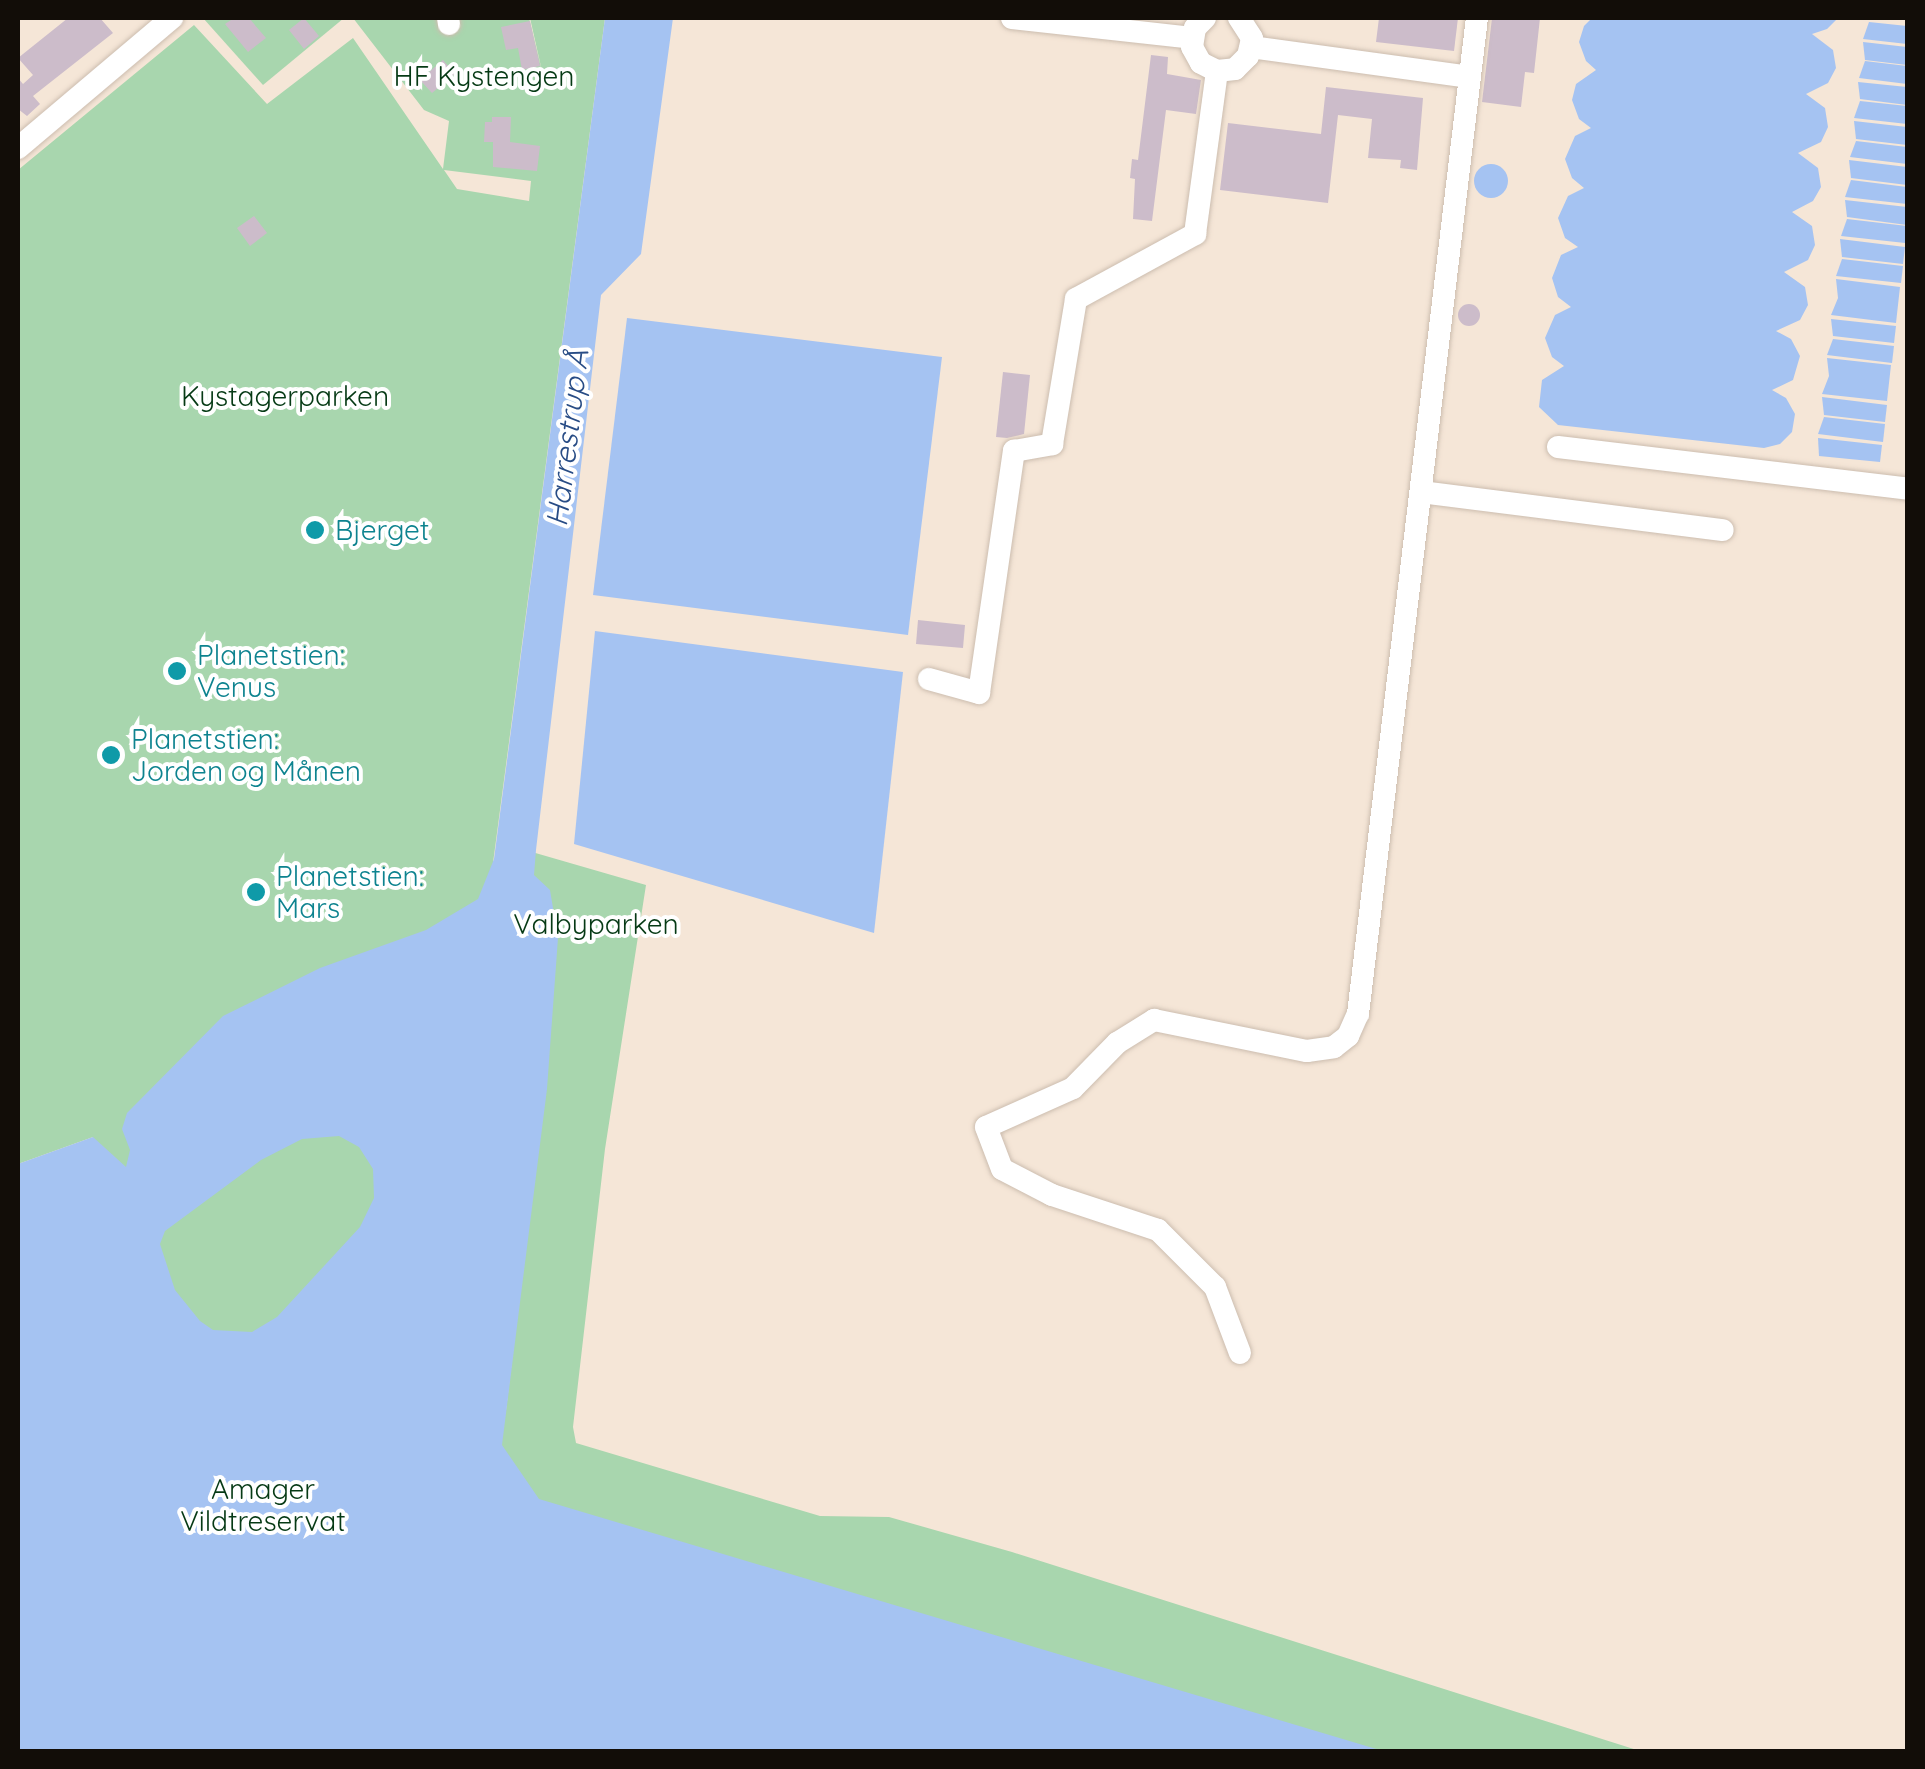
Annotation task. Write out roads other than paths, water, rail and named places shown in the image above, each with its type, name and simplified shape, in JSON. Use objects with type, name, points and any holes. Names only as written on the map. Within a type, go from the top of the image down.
[{"type":"street","points":[[18,148],[172,18]]},
{"type":"street","points":[[1012,18],[1192,38]]},
{"type":"street","points":[[1205,18],[1192,38],[1195,56],[1217,72],[1235,69],[1251,48],[1249,30],[1239,18]]},
{"type":"street","points":[[1240,1354],[1216,1287],[1158,1230],[1052,1194],[1002,1168],[985,1128],[1073,1088],[1117,1043],[1154,1020],[1307,1051],[1334,1047],[1348,1036],[1358,1014],[1477,18]]},
{"type":"street","points":[[1251,48],[1470,78]]},
{"type":"street","points":[[929,680],[979,693],[1014,451],[1052,444],[1076,299],[1195,234],[1217,72]]},
{"type":"street","points":[[1558,447],[1908,489]]},
{"type":"street","points":[[1420,492],[1723,530]]},
{"type":"water","name":"Amager Vildtreservat","points":[[605,18],[673,18],[641,254],[601,295],[536,850],[534,875],[550,890],[558,938],[547,1089],[502,1445],[539,1499],[1383,1751],[18,1751],[18,1164],[93,1137],[126,1167],[130,1150],[122,1129],[127,1113],[223,1016],[320,968],[426,930],[478,899],[494,859]],"holes":[[[339,1136],[359,1147],[373,1169],[374,1198],[360,1227],[277,1317],[252,1332],[213,1330],[200,1321],[175,1290],[160,1244],[165,1231],[261,1160],[302,1139]]]},
{"type":"water","points":[[1592,18],[1838,18],[1827,29],[1812,34],[1833,50],[1836,68],[1828,83],[1806,94],[1825,108],[1828,127],[1821,142],[1798,153],[1818,168],[1821,187],[1813,201],[1792,212],[1812,226],[1815,245],[1808,260],[1784,272],[1805,287],[1808,305],[1800,320],[1776,331],[1791,339],[1800,356],[1793,380],[1772,390],[1786,398],[1795,414],[1792,432],[1780,444],[1764,448],[1558,425],[1539,407],[1542,380],[1564,366],[1552,357],[1545,338],[1555,315],[1571,307],[1558,297],[1552,278],[1561,255],[1578,247],[1565,238],[1558,218],[1568,196],[1584,188],[1572,178],[1565,159],[1575,136],[1591,128],[1579,119],[1572,100],[1576,84],[1596,70],[1586,61],[1579,42],[1584,26]]},
{"type":"water","points":[[1869,22],[1907,26],[1907,44],[1863,39]]},
{"type":"water","points":[[1863,42],[1907,47],[1907,65],[1865,60]]},
{"type":"water","points":[[1865,61],[1907,66],[1907,84],[1859,78]]},
{"type":"water","points":[[1858,82],[1907,87],[1907,105],[1860,99]]},
{"type":"water","points":[[1860,101],[1907,106],[1907,124],[1854,118]]},
{"type":"water","points":[[1854,121],[1907,127],[1907,145],[1856,139]]},
{"type":"water","points":[[1856,141],[1907,147],[1907,164],[1850,157]]},
{"type":"water","points":[[1849,160],[1907,167],[1907,185],[1851,178]]},
{"type":"water","points":[[1491,164],[1503,169],[1508,181],[1503,193],[1491,198],[1479,193],[1474,181],[1479,169]]},
{"type":"water","points":[[1851,180],[1907,187],[1907,204],[1845,197]]},
{"type":"water","points":[[1845,200],[1907,207],[1907,225],[1847,217]]},
{"type":"water","points":[[1847,219],[1907,226],[1905,243],[1841,236]]},
{"type":"water","points":[[1840,239],[1905,247],[1903,264],[1842,257]]},
{"type":"water","points":[[1842,259],[1903,266],[1901,283],[1836,276]]},
{"type":"water","points":[[1836,279],[1900,287],[1896,323],[1831,315],[1838,298]]},
{"type":"water","points":[[627,318],[942,357],[908,635],[593,595]]},
{"type":"water","points":[[1831,319],[1896,326],[1894,343],[1833,336]]},
{"type":"water","points":[[1833,339],[1894,346],[1892,363],[1827,355]]},
{"type":"water","points":[[1827,358],[1891,365],[1887,401],[1822,394],[1829,376]]},
{"type":"water","points":[[1822,397],[1887,405],[1885,422],[1824,415]]},
{"type":"water","points":[[1824,417],[1885,424],[1883,442],[1818,434]]},
{"type":"water","points":[[1818,438],[1882,445],[1880,462],[1819,456]]},
{"type":"water","points":[[595,631],[903,672],[874,933],[574,844]]},
{"type":"place","name":"Bjerget","points":[[315,530]]},
{"type":"place","name":"Planetstien: Venus","points":[[177,671]]},
{"type":"place","name":"Planetstien: Jorden og Månen","points":[[111,755]]},
{"type":"place","name":"Planetstien: Mars","points":[[256,892]]},
{"type":"park label","name":"HF Kystengen","points":[[484,76]]},
{"type":"park label","name":"Kystagerparken","points":[[285,396]]},
{"type":"park label","name":"Valbyparken","points":[[596,924]]},
{"type":"water label","name":"Harrestrup Å","points":[[567,438]]}]
